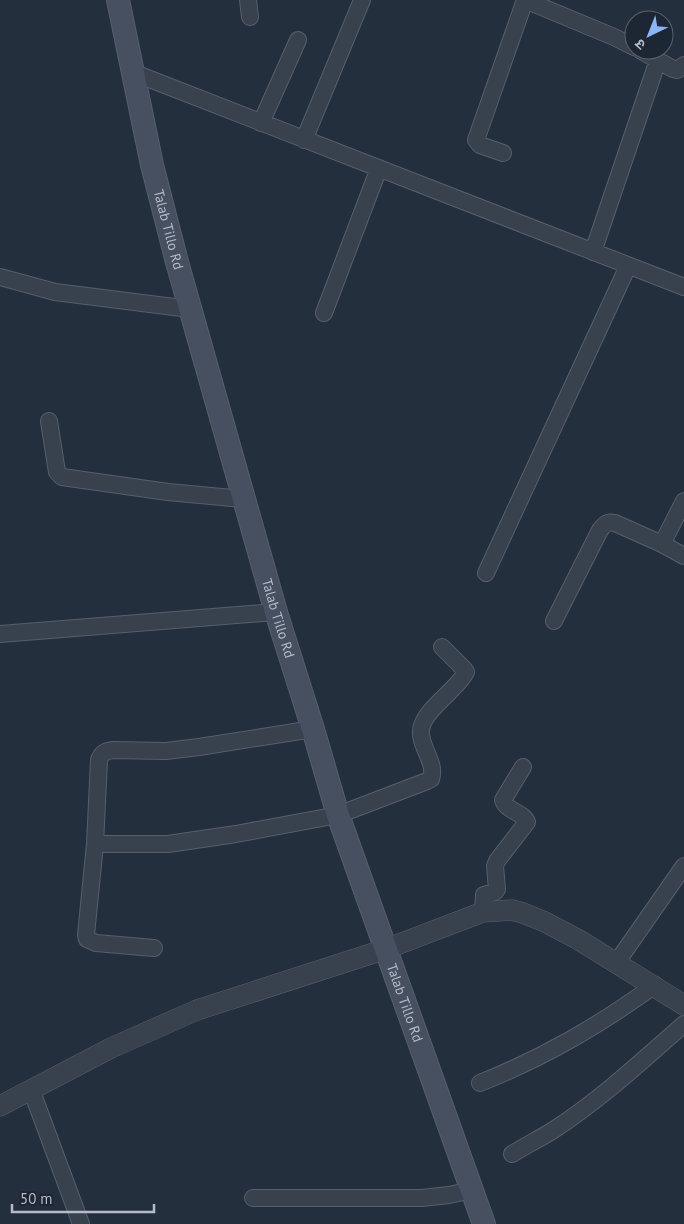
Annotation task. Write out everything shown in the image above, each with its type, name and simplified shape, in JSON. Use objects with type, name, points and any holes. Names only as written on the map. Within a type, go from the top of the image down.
[{"type":"main road","name":"Talab Tillo Rd","points":[[118,0],[152,165],[190,309],[276,612],[338,815],[484,1224]]},
{"type":"street","points":[[248,0],[250,17]]},
{"type":"street","points":[[304,140],[362,0]]},
{"type":"street","points":[[503,153],[480,145],[476,140],[525,0],[624,42]]},
{"type":"street","points":[[261,123],[298,40]]},
{"type":"street","points":[[593,252],[658,60],[677,70],[684,64]]},
{"type":"street","points":[[131,70],[304,140],[684,287]]},
{"type":"street","points":[[324,313],[379,168]]},
{"type":"street","points":[[486,573],[628,266]]},
{"type":"street","points":[[0,277],[55,292],[190,309]]},
{"type":"street","points":[[49,421],[57,472],[62,477],[168,492],[243,499]]},
{"type":"street","points":[[662,544],[684,501]]},
{"type":"street","points":[[554,621],[600,530],[609,522],[662,544],[684,556]]},
{"type":"street","points":[[0,634],[276,612]]},
{"type":"street","points":[[94,844],[168,844],[236,834],[338,815],[431,779],[432,770],[421,734],[422,725],[466,672],[442,647]]},
{"type":"street","points":[[154,948],[96,943],[87,939],[99,760],[101,754],[113,750],[166,751],[198,748],[313,730]]},
{"type":"street","points":[[483,907],[484,895],[495,892],[497,889],[495,866],[497,861],[527,822],[526,818],[505,805],[503,800],[523,767]]},
{"type":"street","points":[[624,953],[684,866]]},
{"type":"street","points":[[0,1106],[111,1048],[197,1010],[386,949],[483,907],[523,913],[579,940],[624,953],[655,985],[684,1005]]},
{"type":"street","points":[[480,1083],[520,1067],[561,1046],[617,1012],[655,985]]},
{"type":"street","points":[[512,1154],[552,1131],[620,1081],[684,1024]]},
{"type":"street","points":[[31,1089],[81,1224]]},
{"type":"street","points":[[253,1198],[422,1198],[472,1190]]}]
